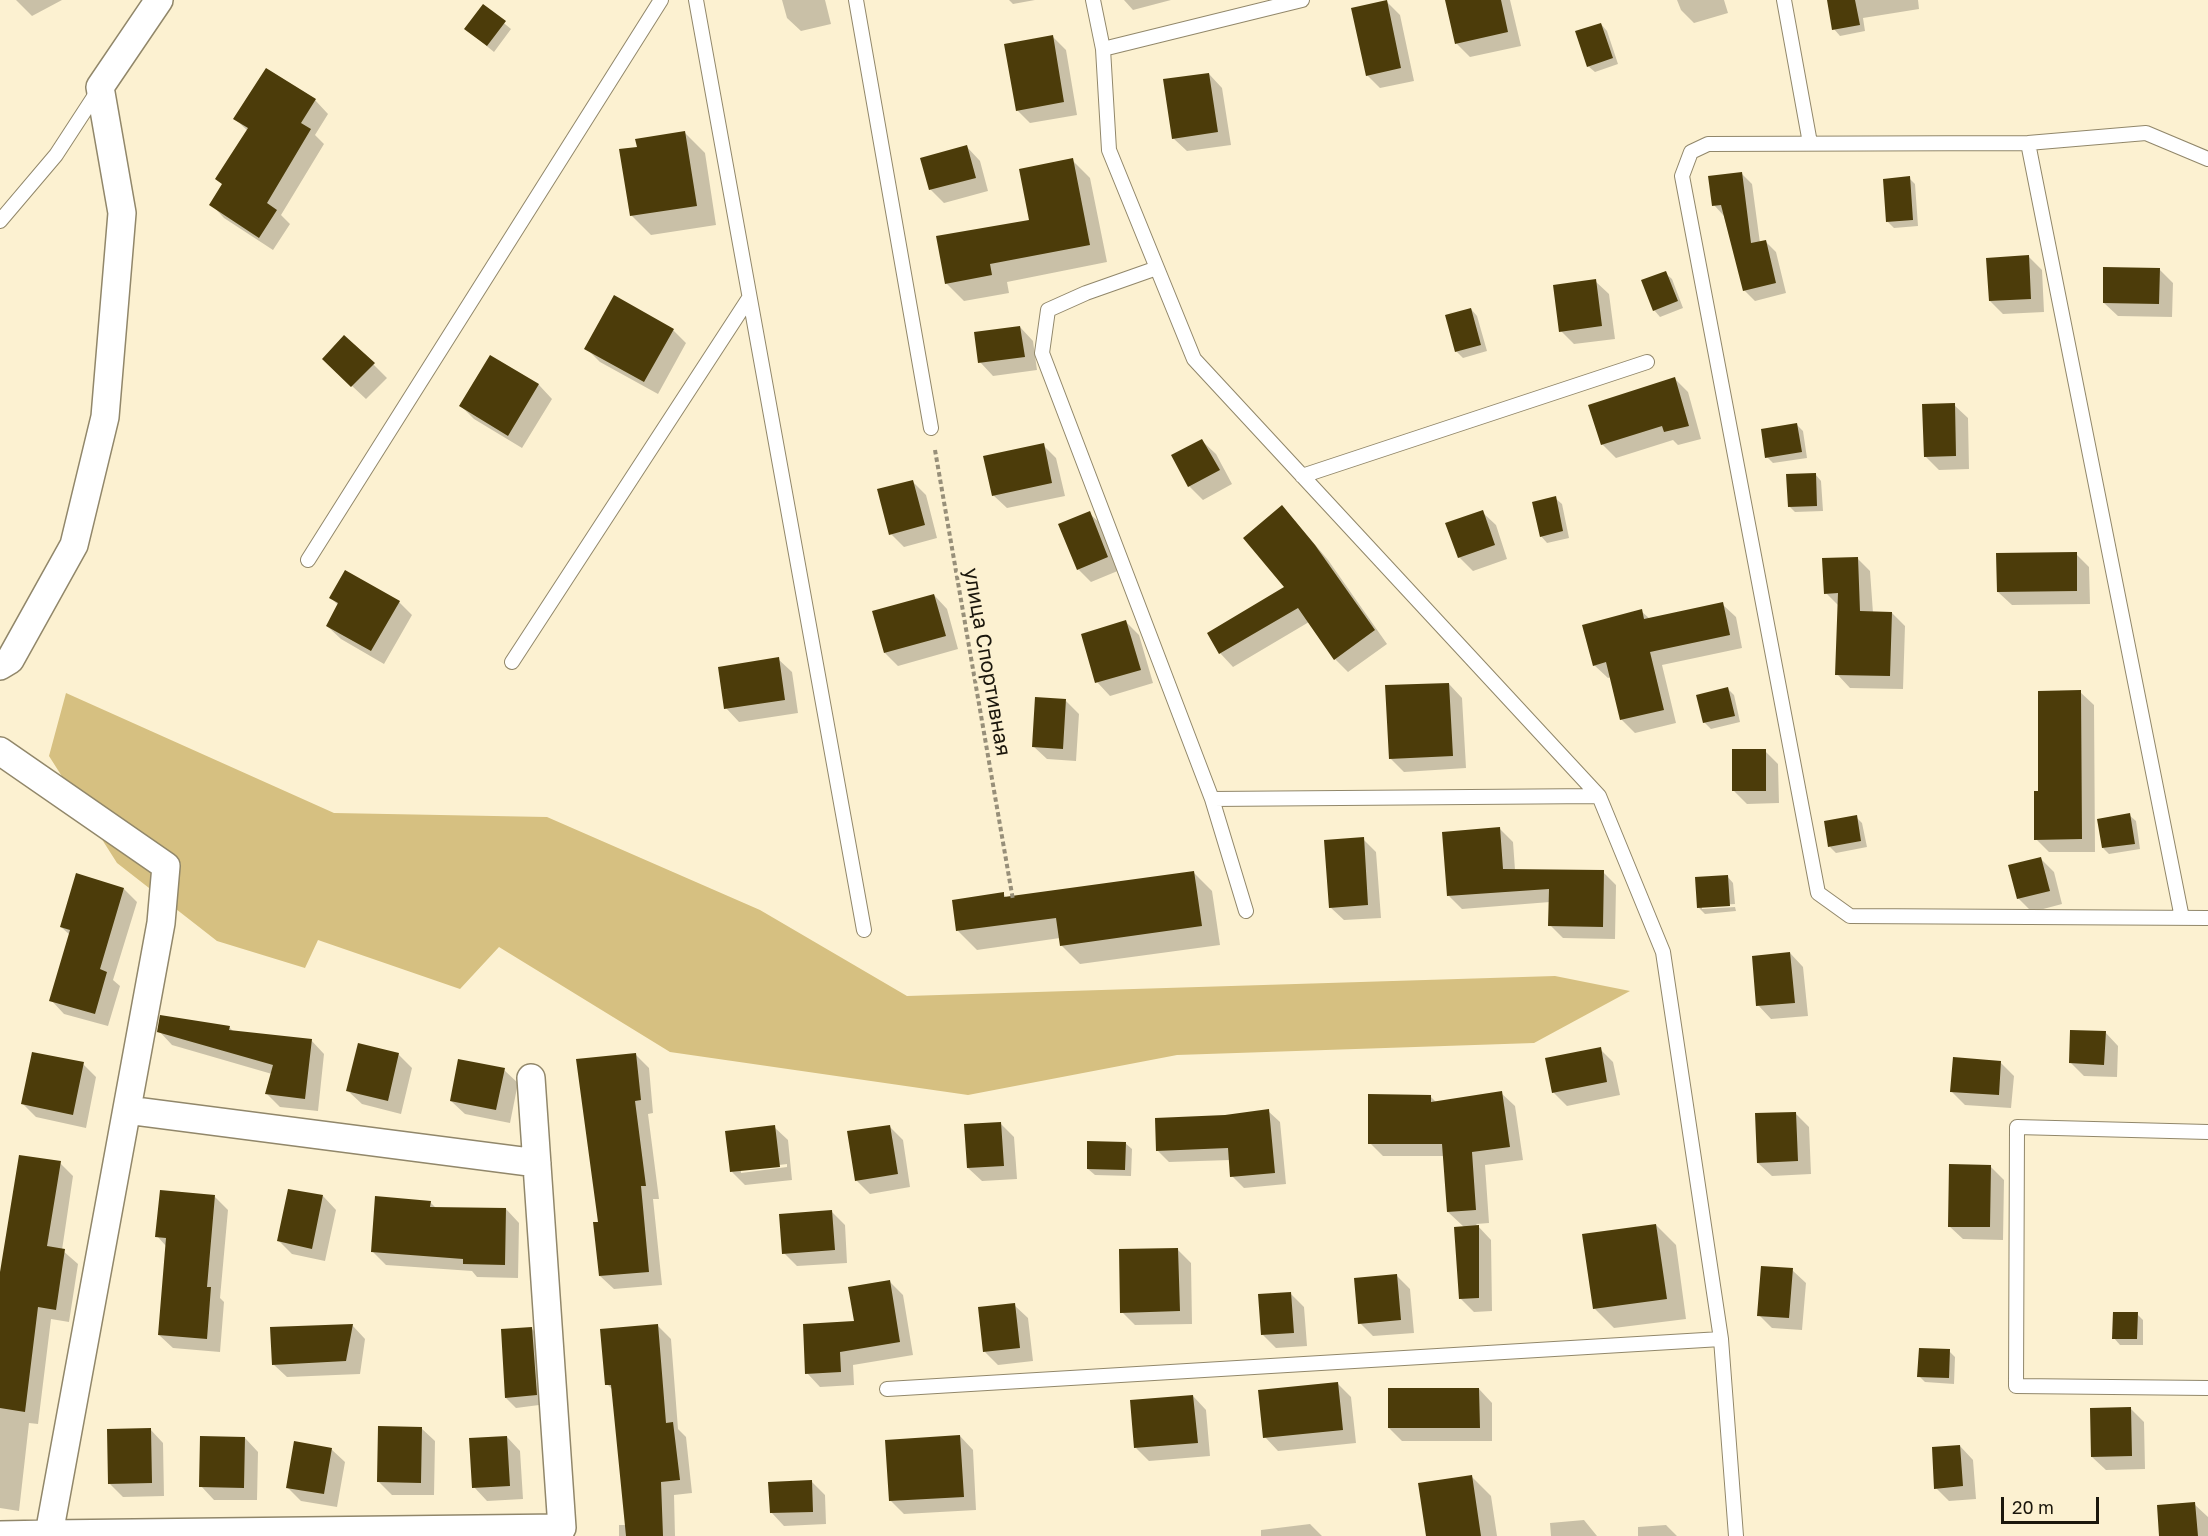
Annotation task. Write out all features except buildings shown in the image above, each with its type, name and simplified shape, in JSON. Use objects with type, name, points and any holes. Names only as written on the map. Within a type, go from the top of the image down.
[{"type":"street","points":[[0,666],[10,660],[74,545],[105,417],[122,213],[100,87],[159,0]]},
{"type":"street","points":[[0,751],[166,866],[161,924],[49,1534]]},
{"type":"street","points":[[0,1534],[562,1528],[531,1078]]},
{"type":"street","points":[[127,1110],[537,1163]]},
{"type":"lane","points":[[308,560],[661,0]]},
{"type":"lane","points":[[696,0],[748,298],[864,930]]},
{"type":"lane","points":[[856,0],[931,428]]},
{"type":"lane","points":[[1093,0],[1103,49],[1109,150],[1194,359],[1599,796],[1663,952],[1721,1339],[1736,1536]]},
{"type":"lane","points":[[1103,49],[1302,0]]},
{"type":"lane","points":[[1784,0],[1810,143]]},
{"type":"lane","points":[[0,221],[56,155],[100,87]]},
{"type":"lane","points":[[2208,159],[2146,133],[2028,144],[1708,144],[1691,152],[1682,176],[1818,893],[1850,916],[2208,918]]},
{"type":"lane","points":[[2028,144],[2182,918]]},
{"type":"lane","points":[[1157,268],[1086,293],[1048,310],[1042,353],[1212,799],[1246,911]]},
{"type":"lane","points":[[512,662],[748,298]]},
{"type":"lane","points":[[1302,476],[1647,362]]},
{"type":"lane","points":[[1212,799],[1599,796]]},
{"type":"lane","points":[[2208,1132],[2017,1127],[2016,1386],[2208,1388]]},
{"type":"lane","points":[[887,1389],[1721,1339]]},
{"type":"path","name":"улица Спортивная","points":[[931,428],[1013,900]]},
{"type":"shaded area","points":[[66,693],[334,813],[547,817],[760,910],[907,996],[1555,976],[1630,991],[1534,1043],[1177,1055],[968,1095],[670,1052],[499,947],[460,989],[318,940],[305,968],[217,941],[117,863],[49,756]]}]
